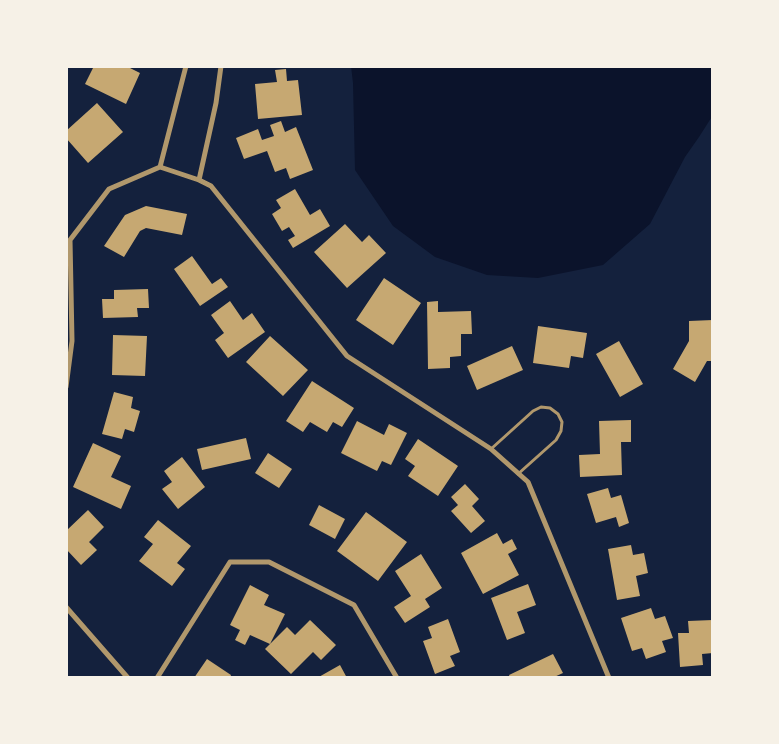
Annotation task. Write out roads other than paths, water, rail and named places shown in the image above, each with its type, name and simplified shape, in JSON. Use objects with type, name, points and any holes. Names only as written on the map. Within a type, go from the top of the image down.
[{"type":"street","points":[[160,167],[186,66]]},
{"type":"street","points":[[198,180],[216,103],[221,66]]},
{"type":"street","points":[[66,387],[72,340],[70,240],[109,188],[160,167],[211,186],[347,356],[492,449],[528,482],[609,678]]},
{"type":"street","points":[[157,678],[230,562],[269,562],[354,605],[397,678]]},
{"type":"street","points":[[66,607],[128,678]]},
{"type":"lane","points":[[492,449],[533,411],[541,407],[550,408],[558,414],[562,422],[561,431],[556,440],[518,474]]},
{"type":"water","points":[[351,66],[713,66],[713,115],[685,157],[650,224],[603,265],[538,278],[487,275],[435,257],[393,226],[355,170]]}]
